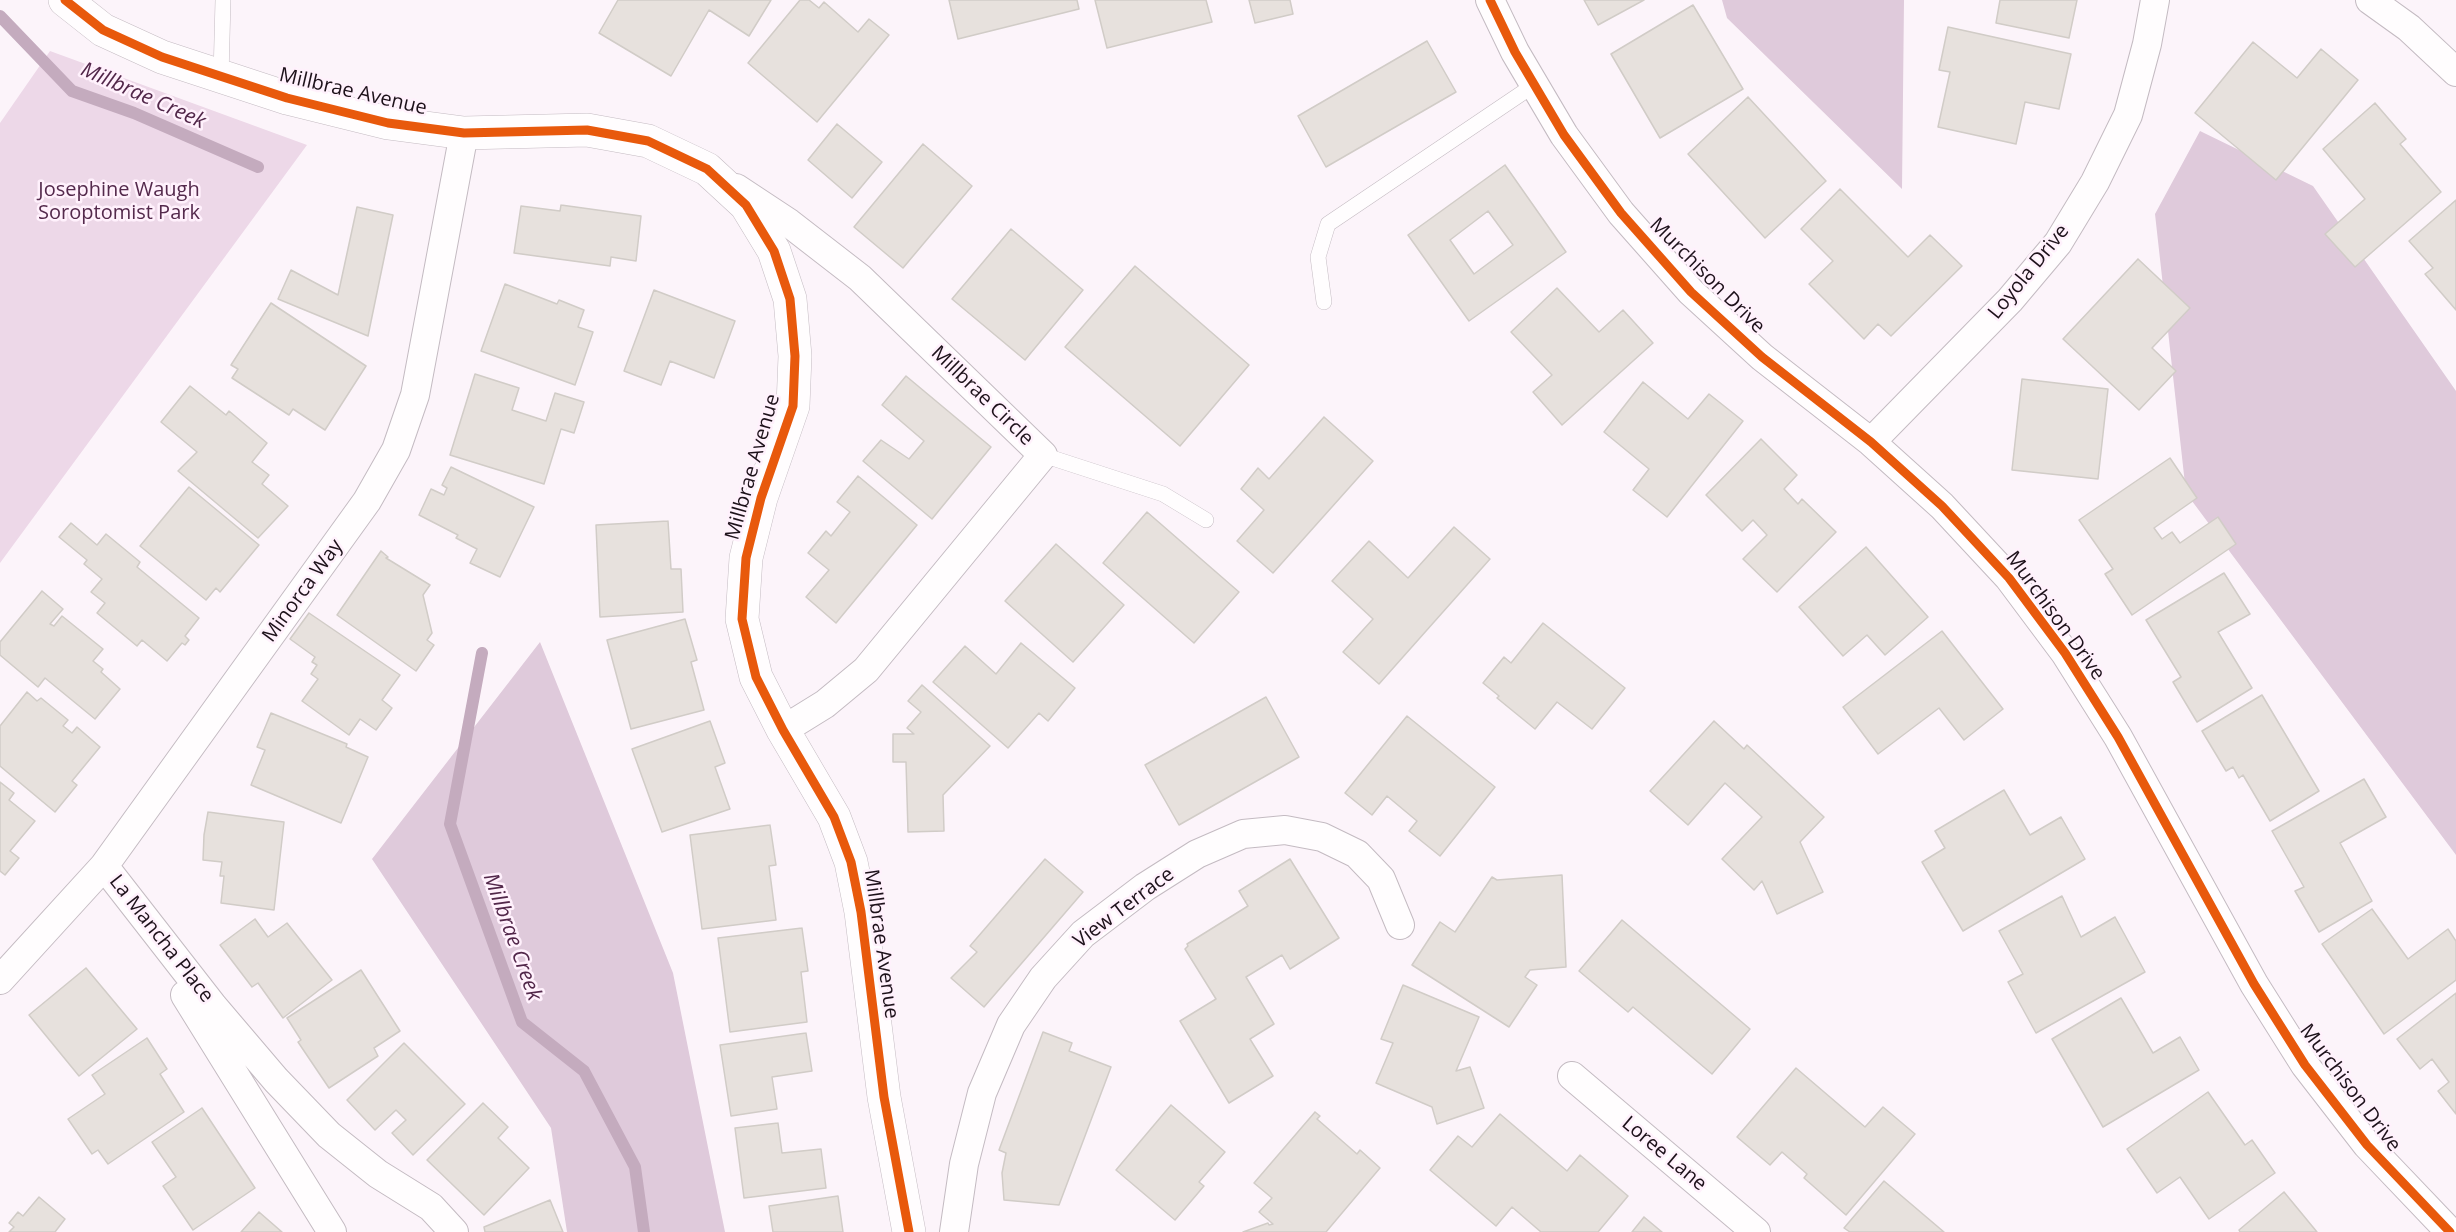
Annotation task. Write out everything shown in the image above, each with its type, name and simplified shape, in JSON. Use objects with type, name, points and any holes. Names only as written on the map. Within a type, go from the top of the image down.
[{"type":"street","name":"Millbrae Avenue","points":[[65,0],[103,30],[162,57],[287,98],[388,123],[464,133],[587,130],[648,141],[707,169],[746,205],[774,251],[790,299],[795,356],[793,406],[760,498],[746,558],[742,619],[756,677],[783,730],[834,817],[850,862],[861,912],[884,1097],[909,1232]]},
{"type":"street","name":"Murchison Drive","points":[[1490,0],[1515,52],[1564,135],[1621,213],[1691,292],[1762,357],[1871,442],[1942,506],[2009,578],[2065,653],[2118,737],[2254,984],[2305,1065],[2367,1145],[2450,1232]]},
{"type":"street","name":"Loyola Drive","points":[[1871,442],[2010,300],[2058,243],[2095,182],[2128,115],[2147,44],[2155,0]]},
{"type":"street","points":[[2370,0],[2409,27],[2456,72]]},
{"type":"street","name":"Minorca Way","points":[[0,980],[104,866],[367,501],[396,450],[415,395],[464,133]]},
{"type":"street","name":"Millbrae Circle","points":[[707,169],[789,223],[860,278],[1043,454],[866,670],[825,704],[783,730]]},
{"type":"street","name":"View Terrace","points":[[954,1232],[964,1164],[982,1093],[1011,1025],[1043,978],[1083,934],[1145,887],[1197,854],[1243,834],[1285,830],[1322,837],[1357,854],[1381,879],[1400,925]]},
{"type":"street","name":"La Mancha Place","points":[[104,866],[332,1232]]},
{"type":"street","name":"La Mancha Place","points":[[104,866],[213,1006],[306,1111],[329,1135],[378,1174],[431,1207],[454,1232]]},
{"type":"street","name":"Loree Lane","points":[[1572,1076],[1756,1232]]},
{"type":"lane","points":[[220,77],[223,0]]},
{"type":"lane","points":[[1324,302],[1318,256],[1328,224],[1534,85]]},
{"type":"lane","points":[[1043,454],[1163,494],[1206,520]]},
{"type":"green space","name":"Josephine Waugh Soroptomist Park","points":[[50,51],[307,145],[0,563],[0,123]]},
{"type":"shaded area","points":[[1722,0],[1904,0],[1902,189],[1727,18]]},
{"type":"shaded area","points":[[2200,131],[2313,186],[2456,391],[2456,855],[2186,493],[2155,214]]},
{"type":"shaded area","points":[[540,642],[673,973],[725,1232],[567,1232],[551,1128],[372,859]]},
{"type":"building","points":[[618,0],[771,0],[749,36],[709,10],[671,76],[599,33]]},
{"type":"building","points":[[800,0],[809,0],[819,8],[824,2],[858,32],[869,19],[889,35],[817,122],[748,63]]},
{"type":"building","points":[[949,0],[1077,0],[1079,9],[958,39]]},
{"type":"building","points":[[1095,0],[1206,0],[1212,22],[1107,48]]},
{"type":"building","points":[[1249,0],[1290,0],[1293,14],[1255,23]]},
{"type":"building","points":[[1584,0],[1644,0],[1598,25]]},
{"type":"building","points":[[2000,0],[2077,0],[2069,38],[1996,23]]},
{"type":"building","points":[[1693,5],[1743,89],[1660,138],[1611,54]]},
{"type":"building","points":[[1948,27],[2071,54],[2059,109],[2025,102],[2016,144],[1938,127],[1950,72],[1939,70]]},
{"type":"building","points":[[1427,41],[1456,92],[1326,167],[1298,116]]},
{"type":"building","points":[[2253,42],[2297,78],[2321,49],[2358,80],[2276,180],[2195,113]]},
{"type":"building","points":[[1748,97],[1826,181],[1765,238],[1688,154]]},
{"type":"building","points":[[2375,103],[2406,139],[2400,144],[2441,192],[2355,267],[2325,234],[2365,199],[2323,149]]},
{"type":"building","points":[[837,124],[882,162],[852,198],[808,160]]},
{"type":"building","points":[[923,144],[972,186],[903,268],[854,227]]},
{"type":"building","points":[[1505,165],[1566,252],[1469,321],[1408,235]],"holes":[[[1488,211],[1513,245],[1474,274],[1450,240]]]},
{"type":"building","points":[[1840,189],[1908,257],[1930,235],[1962,266],[1891,336],[1878,324],[1864,339],[1809,284],[1833,261],[1801,229]]},
{"type":"building","points":[[2456,200],[2456,310],[2425,274],[2433,268],[2409,241]]},
{"type":"building","points":[[561,205],[641,216],[636,261],[611,257],[610,266],[514,253],[521,206],[560,211]]},
{"type":"building","points":[[357,207],[393,215],[368,336],[278,299],[291,270],[338,295]]},
{"type":"building","points":[[1011,229],[1083,290],[1025,360],[952,299]]},
{"type":"building","points":[[2138,259],[2190,308],[2152,348],[2176,371],[2139,410],[2063,339]]},
{"type":"building","points":[[1135,266],[1249,365],[1180,446],[1065,347]]},
{"type":"building","points":[[505,284],[557,304],[559,300],[584,310],[578,327],[593,332],[575,385],[481,351]]},
{"type":"building","points":[[1557,288],[1599,332],[1623,310],[1653,343],[1562,425],[1533,392],[1552,375],[1511,332]]},
{"type":"building","points":[[654,290],[735,321],[714,378],[670,361],[661,385],[624,371]]},
{"type":"building","points":[[271,303],[366,366],[325,430],[293,409],[289,415],[232,378],[238,369],[231,365]]},
{"type":"building","points":[[475,374],[519,388],[512,410],[546,421],[555,393],[584,402],[574,433],[561,429],[544,484],[450,455]]},
{"type":"building","points":[[906,376],[991,447],[932,519],[863,461],[881,440],[909,459],[924,441],[882,405]]},
{"type":"building","points":[[2022,379],[2108,389],[2098,479],[2012,470]]},
{"type":"building","points":[[1643,382],[1688,419],[1709,394],[1743,421],[1667,517],[1633,490],[1649,469],[1604,432]]},
{"type":"building","points":[[190,386],[226,415],[229,411],[267,443],[252,462],[269,475],[262,484],[288,506],[258,538],[178,471],[197,452],[161,422]]},
{"type":"building","points":[[1324,417],[1373,461],[1273,573],[1237,541],[1264,510],[1241,489],[1258,468],[1269,479]]},
{"type":"building","points":[[1761,439],[1797,475],[1784,489],[1798,504],[1802,499],[1836,532],[1777,592],[1743,559],[1767,535],[1753,520],[1742,531],[1706,495]]},
{"type":"building","points":[[2170,458],[2197,498],[2154,528],[2162,539],[2172,532],[2180,543],[2218,517],[2236,544],[2132,615],[2105,574],[2113,569],[2079,520]]},
{"type":"building","points":[[451,467],[534,507],[500,577],[470,563],[477,549],[456,538],[458,535],[419,515],[431,489],[444,495],[447,488],[442,485]]},
{"type":"building","points":[[858,476],[917,525],[836,623],[806,597],[829,570],[808,553],[826,531],[831,536],[850,512],[837,502]]},
{"type":"building","points":[[189,487],[259,545],[220,592],[216,588],[206,600],[140,546]]},
{"type":"building","points":[[1147,512],[1239,592],[1194,643],[1103,563]]},
{"type":"building","points":[[668,521],[671,569],[681,569],[683,612],[600,617],[596,525]]},
{"type":"building","points":[[71,523],[97,545],[106,534],[140,562],[137,567],[199,618],[185,636],[189,640],[185,645],[182,643],[167,661],[142,640],[137,646],[97,613],[105,603],[91,592],[102,579],[84,564],[87,560],[59,537]]},
{"type":"building","points":[[1454,527],[1490,559],[1379,684],[1343,652],[1373,619],[1332,581],[1369,541],[1408,578]]},
{"type":"building","points":[[1056,544],[1124,605],[1073,662],[1005,601]]},
{"type":"building","points":[[1866,547],[1928,617],[1885,655],[1867,635],[1843,656],[1799,607]]},
{"type":"building","points":[[381,551],[388,557],[386,558],[430,585],[423,595],[432,633],[427,640],[434,645],[416,671],[337,615]]},
{"type":"building","points":[[2224,573],[2250,614],[2218,632],[2252,688],[2197,722],[2173,682],[2181,677],[2146,620]]},
{"type":"building","points":[[42,591],[63,609],[50,624],[54,626],[62,616],[103,649],[93,661],[103,669],[101,672],[120,689],[95,719],[45,678],[38,687],[0,655],[0,642]]},
{"type":"building","points":[[309,613],[400,675],[382,700],[392,708],[376,730],[360,719],[349,735],[302,701],[318,679],[311,674],[317,665],[312,662],[315,657],[290,639]]},
{"type":"building","points":[[685,619],[697,660],[691,662],[704,710],[631,729],[607,640]]},
{"type":"building","points":[[1543,623],[1625,688],[1592,729],[1557,702],[1535,729],[1497,698],[1499,696],[1483,683],[1504,657],[1511,663]]},
{"type":"building","points":[[1942,631],[2003,709],[1964,740],[1939,708],[1878,754],[1843,707]]},
{"type":"building","points":[[1021,643],[1075,688],[1048,721],[1039,713],[1008,748],[933,682],[965,646],[996,674]]},
{"type":"building","points":[[922,685],[990,746],[943,795],[944,831],[908,832],[906,762],[893,762],[893,734],[914,734],[907,728],[921,712],[908,701]]},
{"type":"building","points":[[27,692],[37,701],[41,698],[68,720],[63,726],[72,733],[77,727],[100,747],[72,781],[77,785],[55,812],[0,766],[0,726]]},
{"type":"building","points":[[2262,695],[2319,791],[2270,821],[2243,775],[2239,778],[2233,767],[2226,771],[2202,731]]},
{"type":"building","points":[[1266,697],[1299,757],[1179,825],[1145,765]]},
{"type":"building","points":[[271,713],[347,744],[346,747],[368,757],[341,823],[251,785],[265,750],[257,747]]},
{"type":"building","points":[[1407,716],[1495,787],[1440,856],[1409,831],[1417,821],[1387,796],[1372,815],[1345,793]]},
{"type":"building","points":[[710,721],[725,763],[715,767],[730,809],[662,832],[632,749]]},
{"type":"building","points":[[1714,721],[1744,749],[1747,745],[1824,817],[1800,842],[1823,892],[1777,914],[1762,881],[1754,890],[1722,859],[1762,817],[1725,783],[1688,825],[1650,791]]},
{"type":"building","points":[[2364,779],[2386,817],[2340,843],[2372,901],[2319,932],[2295,891],[2304,887],[2272,831]]},
{"type":"building","points":[[0,782],[14,793],[9,800],[35,821],[10,851],[19,858],[5,875],[0,871]]},
{"type":"building","points":[[2004,790],[2030,835],[2061,817],[2085,859],[1963,931],[1922,862],[1945,848],[1935,831]]},
{"type":"building","points":[[208,812],[284,822],[274,910],[221,903],[224,876],[220,876],[222,862],[203,860]]},
{"type":"building","points":[[770,825],[776,865],[769,866],[776,920],[702,929],[690,835]]},
{"type":"building","points":[[1045,859],[1083,892],[984,1007],[951,978],[977,952],[970,946]]},
{"type":"building","points":[[1290,859],[1339,938],[1290,969],[1282,955],[1246,977],[1274,1024],[1250,1039],[1273,1076],[1229,1103],[1180,1021],[1216,999],[1185,949],[1187,944],[1248,906],[1239,891]]},
{"type":"building","points":[[1562,875],[1566,967],[1530,970],[1525,977],[1537,985],[1509,1027],[1412,965],[1440,922],[1455,932],[1492,877],[1497,880]]},
{"type":"building","points":[[2062,896],[2081,937],[2115,917],[2145,972],[2036,1033],[2008,982],[2023,974],[1999,931]]},
{"type":"building","points":[[2372,909],[2408,959],[2448,929],[2456,941],[2456,980],[2384,1034],[2322,944]]},
{"type":"building","points":[[255,919],[268,937],[287,923],[332,980],[283,1018],[258,983],[252,987],[220,945]]},
{"type":"building","points":[[1622,920],[1750,1029],[1712,1074],[1633,1007],[1628,1012],[1579,971]]},
{"type":"building","points":[[802,928],[808,971],[801,972],[807,1022],[730,1032],[718,938]]},
{"type":"building","points":[[86,968],[137,1029],[79,1076],[29,1015]]},
{"type":"building","points":[[361,970],[400,1031],[374,1048],[378,1056],[329,1088],[298,1042],[301,1040],[287,1018]]},
{"type":"building","points":[[1403,985],[1479,1017],[1456,1071],[1470,1067],[1484,1108],[1437,1124],[1432,1107],[1376,1083],[1393,1043],[1381,1039]]},
{"type":"building","points":[[2456,993],[2456,1114],[2438,1091],[2449,1082],[2432,1059],[2420,1069],[2397,1039]]},
{"type":"building","points":[[2121,998],[2153,1053],[2180,1037],[2199,1070],[2103,1127],[2052,1039]]},
{"type":"building","points":[[1043,1032],[1072,1043],[1069,1051],[1111,1067],[1059,1205],[1004,1200],[1002,1173],[1006,1153],[999,1150]]},
{"type":"building","points":[[806,1033],[812,1071],[772,1077],[777,1109],[731,1116],[720,1045]]},
{"type":"building","points":[[147,1038],[167,1069],[160,1074],[184,1112],[108,1164],[98,1150],[92,1154],[68,1119],[105,1094],[92,1075]]},
{"type":"building","points":[[404,1043],[465,1104],[413,1155],[392,1133],[406,1120],[396,1110],[375,1130],[347,1100]]},
{"type":"building","points":[[1796,1068],[1865,1127],[1883,1107],[1915,1134],[1846,1215],[1804,1178],[1807,1174],[1782,1152],[1770,1165],[1737,1137]]},
{"type":"building","points":[[2208,1092],[2245,1145],[2252,1140],[2275,1173],[2209,1219],[2180,1177],[2157,1193],[2127,1149]]},
{"type":"building","points":[[483,1103],[508,1127],[498,1138],[529,1168],[484,1215],[427,1160]]},
{"type":"building","points":[[1171,1105],[1225,1152],[1199,1182],[1204,1186],[1175,1220],[1116,1170]]},
{"type":"building","points":[[202,1108],[255,1188],[193,1230],[163,1186],[176,1177],[152,1142]]},
{"type":"building","points":[[1315,1112],[1320,1116],[1317,1119],[1357,1154],[1360,1150],[1380,1168],[1326,1232],[1243,1232],[1268,1223],[1273,1224],[1259,1212],[1272,1198],[1254,1183]]},
{"type":"building","points":[[1500,1114],[1567,1171],[1580,1155],[1628,1196],[1598,1232],[1541,1232],[1512,1207],[1496,1226],[1430,1170],[1458,1136],[1472,1147]]},
{"type":"building","points":[[778,1123],[782,1153],[821,1149],[826,1188],[744,1198],[735,1128]]},
{"type":"building","points":[[1884,1181],[1944,1232],[1850,1232],[1844,1228]]},
{"type":"building","points":[[2284,1192],[2317,1232],[2240,1232],[2239,1230]]},
{"type":"building","points":[[838,1196],[843,1232],[773,1232],[769,1206]]},
{"type":"building","points":[[39,1197],[65,1219],[55,1232],[9,1232],[14,1227],[9,1223],[18,1212],[23,1216]]},
{"type":"building","points":[[550,1200],[563,1232],[485,1232],[484,1227]]},
{"type":"building","points":[[259,1212],[282,1232],[241,1232]]},
{"type":"building","points":[[1644,1217],[1662,1232],[1632,1232]]},
{"type":"waterway","name":"Millbrae Creek","points":[[0,16],[72,91],[134,113],[258,167]]},
{"type":"waterway","name":"Millbrae Creek","points":[[482,653],[450,824],[522,1022],[584,1071],[635,1167],[644,1232]]},
{"type":"cycle path","points":[[65,0],[103,30],[162,57],[287,98],[388,123],[464,133],[587,130],[648,141],[707,169],[746,205],[774,251],[790,299],[795,356],[793,406],[761,498],[746,558],[742,619],[756,677],[783,730],[834,817],[851,862],[861,912],[884,1097],[909,1232]]},
{"type":"cycle path","points":[[1490,0],[1515,52],[1564,135],[1621,213],[1691,292],[1762,357],[1871,442],[1942,506],[2009,578],[2065,653],[2118,737],[2254,984],[2305,1065],[2367,1145],[2450,1232]]}]
